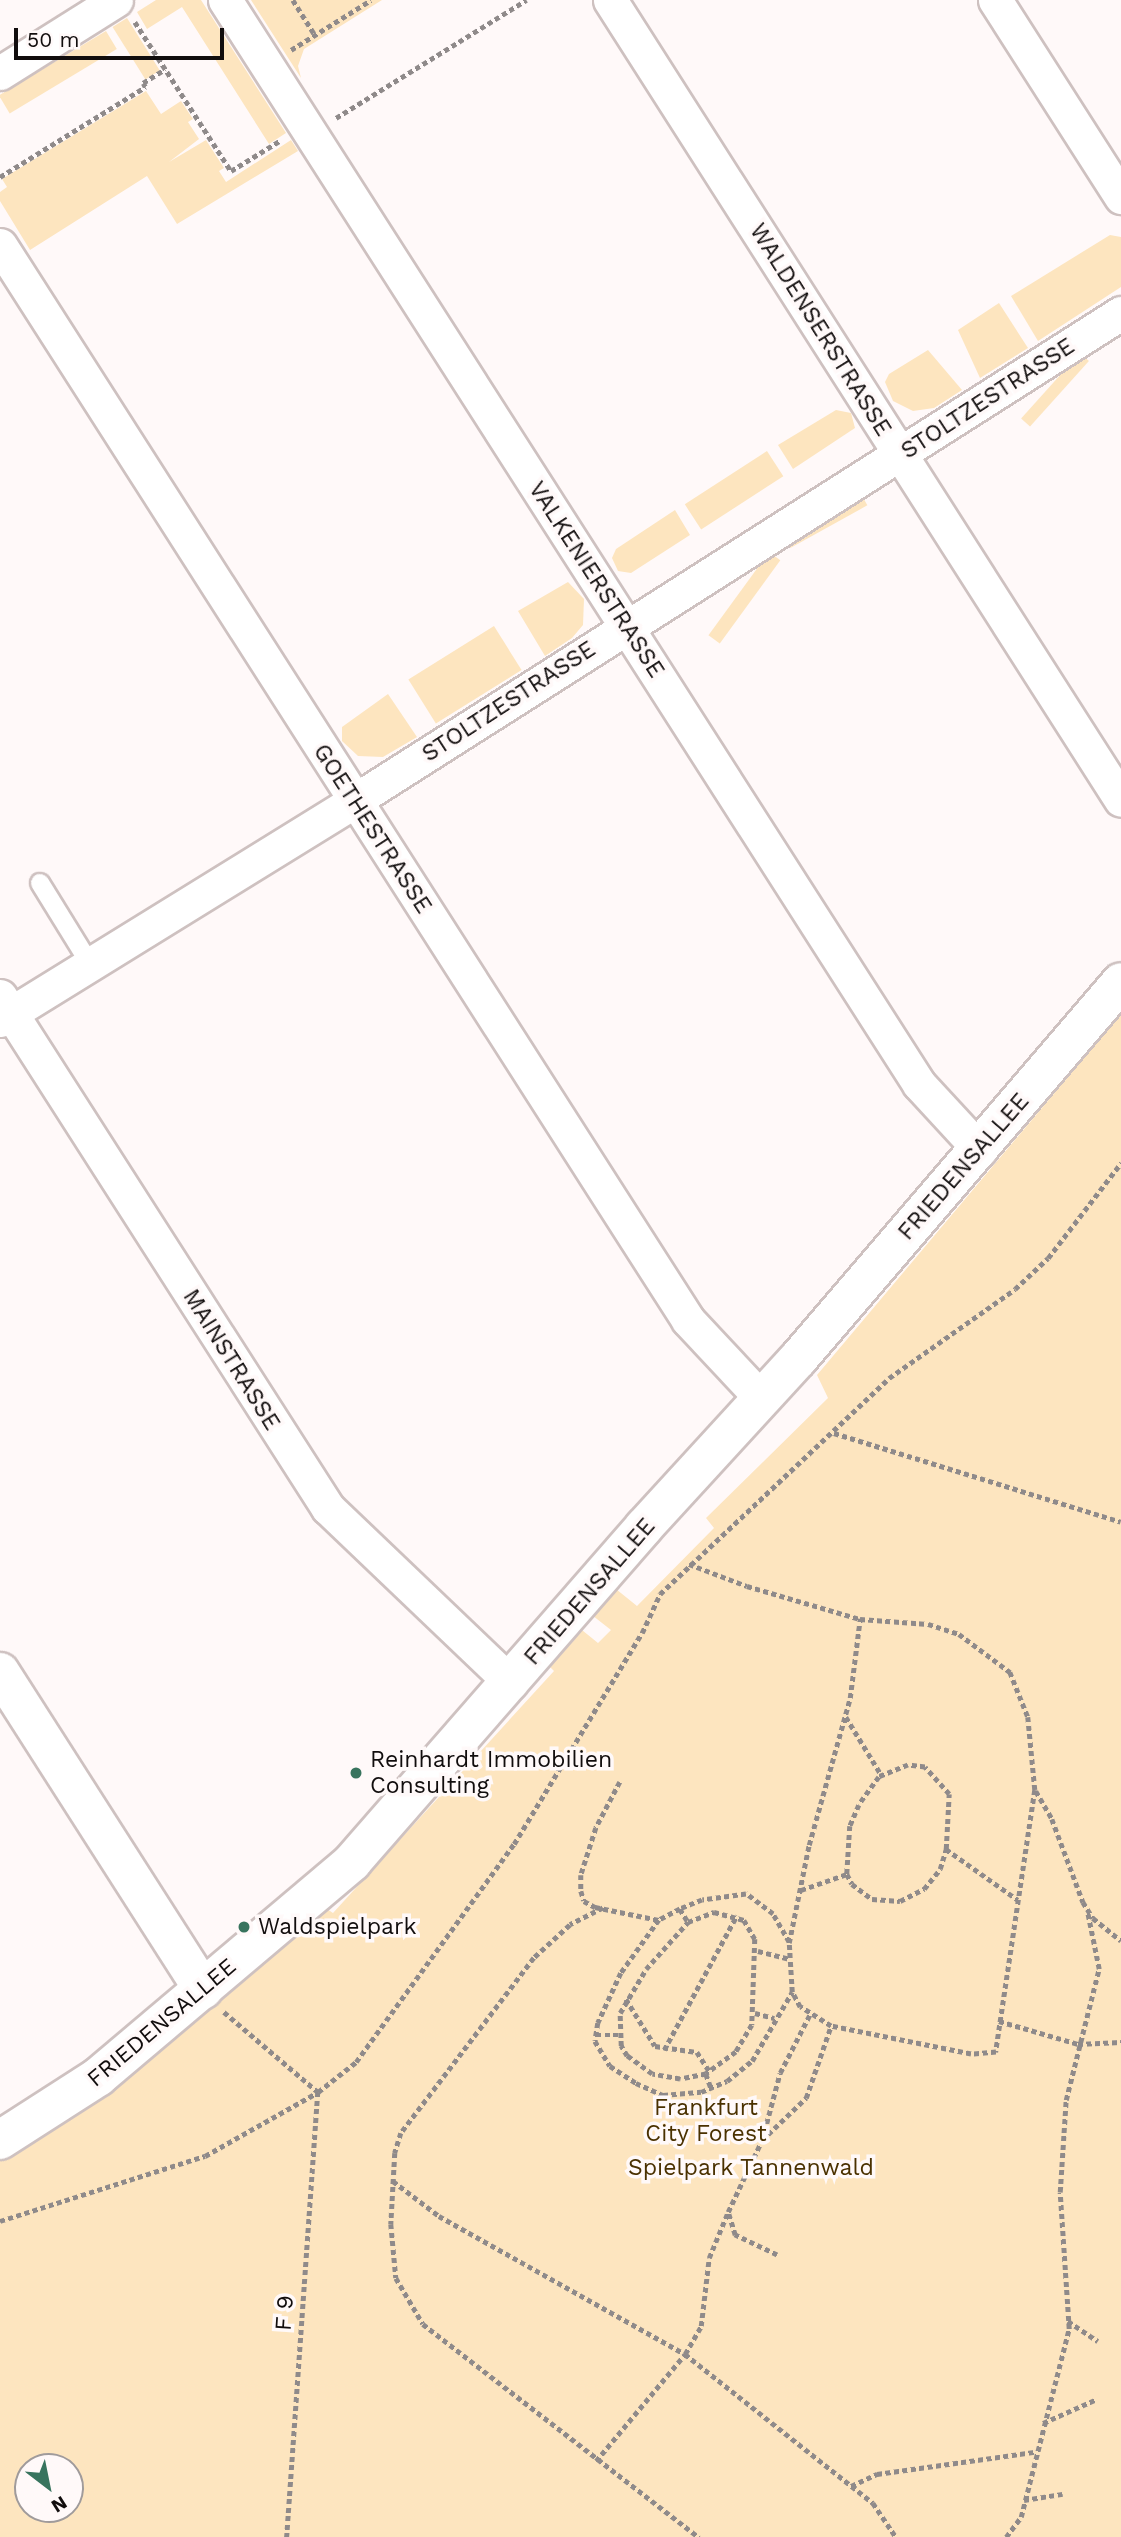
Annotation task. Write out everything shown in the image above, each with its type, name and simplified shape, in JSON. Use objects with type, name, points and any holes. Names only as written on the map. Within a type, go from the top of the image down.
[{"type":"street","name":"VALKENIERSTRASSE","points":[[225,0],[919,1084],[980,1150]]},
{"type":"street","name":"WALDENSERSTRASSE","points":[[610,0],[1121,800]]},
{"type":"street","points":[[995,0],[1121,197]]},
{"type":"street","points":[[0,73],[122,6]]},
{"type":"street","name":"GOETHESTRASSE","points":[[0,245],[688,1320],[762,1399]]},
{"type":"street","name":"STOLTZESTRASSE","points":[[4,1010],[90,964],[354,800],[1121,313]]},
{"type":"street","name":"FRIEDENSALLEE","points":[[0,2140],[98,2077],[352,1862],[511,1684],[644,1527],[762,1399],[980,1150],[1121,982]]},
{"type":"street","name":"MAINSTRASSE","points":[[4,1010],[328,1508],[511,1684]]},
{"type":"street","points":[[0,1671],[203,1990]]},
{"type":"lane","points":[[40,883],[90,964]]},
{"type":"path","points":[[293,0],[315,35]]},
{"type":"path","points":[[282,56],[371,0]]},
{"type":"path","points":[[326,125],[526,0]]},
{"type":"path","points":[[122,6],[231,171],[292,134]]},
{"type":"path","points":[[0,177],[145,87],[143,83],[165,69]]},
{"type":"path","points":[[0,2221],[205,2156],[318,2092],[356,2063],[514,1844],[642,1633],[660,1594],[689,1563],[834,1433],[889,1378],[1015,1289],[1048,1258],[1121,1163]]},
{"type":"path","points":[[834,1433],[1121,1522]]},
{"type":"path","points":[[689,1563],[747,1586],[860,1619],[928,1624],[960,1634],[1010,1672],[1028,1717],[1035,1790],[996,2052],[971,2054],[831,2026],[810,2014],[792,1992],[789,1943],[845,1716],[860,1619]]},
{"type":"path","points":[[845,1716],[882,1776]]},
{"type":"path","points":[[908,1765],[925,1767],[937,1777],[948,1794],[951,1809],[946,1849],[940,1869],[923,1889],[900,1901],[872,1899],[852,1884],[847,1874],[850,1826],[859,1805],[882,1776],[908,1765]]},
{"type":"path","points":[[620,1782],[596,1828],[581,1875],[584,1901],[603,1909],[659,1920]]},
{"type":"path","points":[[1006,2537],[1021,2517],[1034,2452],[1068,2321],[1060,2192],[1066,2100],[1099,1969],[1087,1910],[1052,1819],[1035,1790]]},
{"type":"path","points":[[946,1849],[1019,1900]]},
{"type":"path","points":[[800,1891],[847,1874]]},
{"type":"path","points":[[789,1943],[773,1914],[746,1894],[702,1900],[680,1909],[659,1920],[621,1973],[596,2035],[610,2066],[636,2083],[663,2095],[711,2088],[752,2061],[774,2018],[792,1992]]},
{"type":"path","points":[[603,1909],[570,1925],[534,1958],[401,2133],[393,2181],[391,2224],[396,2277],[423,2324],[596,2461],[699,2537]]},
{"type":"path","points":[[680,1909],[688,1922]]},
{"type":"path","points":[[1087,1910],[1121,1941]]},
{"type":"path","points":[[714,1912],[737,1916],[750,1927],[758,1951],[755,2012],[736,2052],[708,2073],[680,2079],[652,2074],[627,2056],[618,2035],[626,1999],[688,1922],[714,1912]]},
{"type":"path","points":[[664,2049],[737,1916]]},
{"type":"path","points":[[758,1951],[789,1959]]},
{"type":"path","points":[[203,1990],[318,2092]]},
{"type":"path","points":[[626,1999],[636,2009],[646,2035],[664,2049],[698,2052],[708,2073],[711,2088]]},
{"type":"path","points":[[755,2012],[774,2018]]},
{"type":"path","points":[[596,2461],[685,2354],[701,2326],[709,2258],[762,2140],[780,2073],[810,2014]]},
{"type":"path","points":[[999,2021],[1078,2044],[1121,2042]]},
{"type":"path","points":[[762,2140],[806,2098],[831,2026]]},
{"type":"path","points":[[596,2035],[618,2035]]},
{"type":"path","name":"F 9","points":[[287,2537],[318,2092]]},
{"type":"path","points":[[393,2181],[439,2216],[685,2354],[873,2504],[896,2537]]},
{"type":"path","points":[[728,2212],[735,2235],[777,2255]]},
{"type":"path","points":[[1068,2321],[1098,2341]]},
{"type":"path","points":[[1042,2424],[1097,2399]]},
{"type":"path","points":[[851,2486],[877,2474],[1034,2452]]},
{"type":"path","points":[[1024,2500],[1063,2494]]},
{"type":"green space","points":[[156,0],[201,0],[286,133],[269,144],[182,7],[147,29],[137,12]]},
{"type":"green space","points":[[251,0],[382,0],[304,49],[298,66],[301,78]]},
{"type":"green space","points":[[127,18],[160,71],[145,80],[113,27]]},
{"type":"green space","points":[[106,31],[117,49],[10,113],[0,95]]},
{"type":"green space","points":[[146,91],[161,114],[181,101],[193,119],[188,122],[199,139],[169,162],[206,140],[224,168],[219,171],[226,182],[291,140],[298,151],[177,224],[147,176],[30,250],[0,201],[0,192],[7,187],[2,179]]},
{"type":"green space","points":[[1110,235],[1121,237],[1121,287],[1038,341],[1011,296]]},
{"type":"green space","points":[[999,303],[1028,348],[980,378],[958,330]]},
{"type":"green space","points":[[928,350],[962,390],[934,408],[913,411],[893,401],[885,382],[889,374]]},
{"type":"green space","points":[[1080,353],[1089,361],[1030,426],[1021,418]]},
{"type":"green space","points":[[836,410],[851,413],[855,428],[793,469],[778,445]]},
{"type":"green space","points":[[767,451],[783,476],[701,530],[685,504]]},
{"type":"green space","points":[[861,494],[867,505],[790,548],[784,537]]},
{"type":"green space","points":[[675,510],[690,535],[631,573],[618,571],[612,558],[616,549]]},
{"type":"green space","points":[[769,552],[780,560],[720,644],[708,635]]},
{"type":"green space","points":[[568,582],[584,599],[583,625],[572,638],[545,656],[518,611]]},
{"type":"green space","points":[[494,626],[522,670],[436,724],[408,680]]},
{"type":"green space","points":[[388,694],[417,737],[383,757],[358,756],[342,741],[342,727]]},
{"type":"green space","name":"Frankfurt City Forest","points":[[1121,1014],[1121,2537],[0,2537],[0,2156],[324,1907],[333,1913],[554,1671],[546,1663],[577,1626],[598,1643],[611,1630],[588,1612],[611,1585],[637,1606],[714,1528],[706,1518],[828,1398],[817,1375]]},
{"type":"place","name":"Reinhardt Immobilien Consulting","points":[[356,1773]]},
{"type":"place","name":"Waldspielpark","points":[[244,1927]]},
{"type":"park label","name":"Spielpark Tannenwald","points":[[751,2168]]}]
